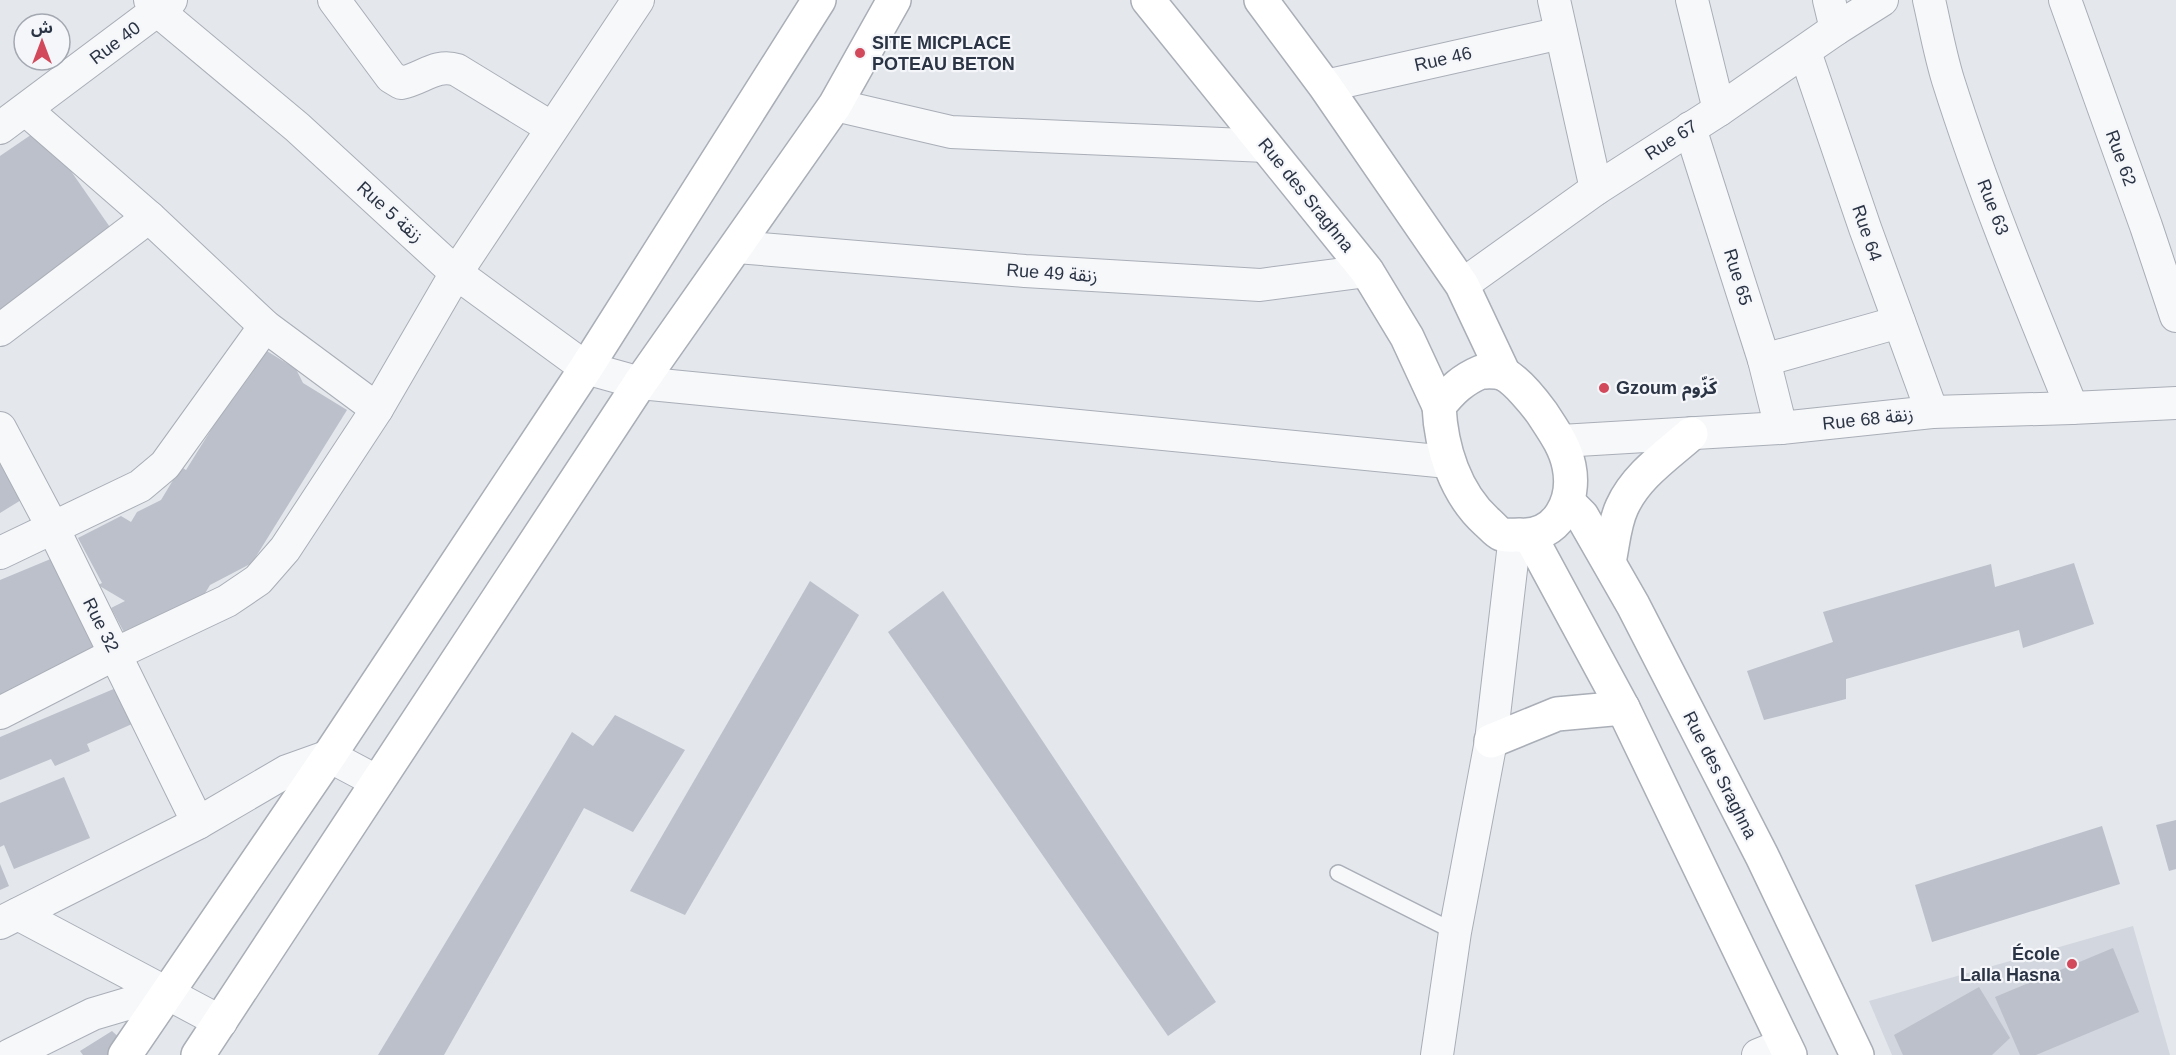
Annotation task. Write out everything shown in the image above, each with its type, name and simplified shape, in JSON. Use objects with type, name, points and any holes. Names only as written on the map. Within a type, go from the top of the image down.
[{"type":"street","points":[[334,0],[392,77],[401,83],[413,81],[434,70],[447,67],[458,70],[552,128]]},
{"type":"street","points":[[0,713],[115,654],[227,601],[258,579],[285,549],[377,409],[456,273],[638,0]]},
{"type":"street","points":[[125,1055],[329,756],[586,368],[819,0]]},
{"type":"street","points":[[198,1055],[640,383],[835,105],[894,0]]},
{"type":"street","name":"Rue des Sraghna","points":[[1148,0],[1367,271],[1407,337],[1439,406]]},
{"type":"street","points":[[1262,0],[1325,86],[1462,285],[1504,374],[1534,401],[1561,441],[1569,466],[1568,502],[1560,518],[1551,528],[1523,535],[1501,534],[1479,514],[1448,462],[1443,442],[1439,406],[1452,389],[1465,379],[1481,372],[1504,374]]},
{"type":"street","points":[[1554,0],[1596,189]]},
{"type":"street","points":[[1692,0],[1719,110]]},
{"type":"street","name":"Rue 67","points":[[1462,285],[1596,189],[1805,52],[1832,15],[1882,0]]},
{"type":"street","name":"Rue 63","points":[[1929,0],[1947,77],[1974,156],[2072,408]]},
{"type":"street","name":"Rue 62","points":[[2065,0],[2176,316]]},
{"type":"street","name":"Rue 5 زنقة","points":[[160,4],[456,273],[586,368],[640,383],[1448,462]]},
{"type":"street","name":"Rue 40","points":[[0,128],[160,4]]},
{"type":"street","name":"Rue 46","points":[[1325,86],[1561,33]]},
{"type":"street","name":"Rue 64","points":[[1805,52],[1932,412]]},
{"type":"street","points":[[835,105],[951,132],[1266,146]]},
{"type":"street","points":[[26,110],[149,217],[265,326],[377,409]]},
{"type":"street","name":"Rue 65","points":[[1690,128],[1764,360],[1781,428]]},
{"type":"street","points":[[0,330],[149,217]]},
{"type":"street","name":"Rue 49 زنقة","points":[[737,247],[1025,272],[1260,285],[1367,271]]},
{"type":"street","points":[[1764,360],[1899,322]]},
{"type":"street","points":[[0,553],[52,526],[140,486],[165,465],[265,326]]},
{"type":"street","name":"Rue 68 زنقة","points":[[1561,441],[1781,428],[1932,412],[2176,403]]},
{"type":"street","name":"Rue 32","points":[[0,428],[52,526],[198,823]]},
{"type":"street","points":[[1609,562],[1621,508],[1632,489],[1645,474],[1691,434]]},
{"type":"street","name":"Rue des Sraghna","points":[[1568,502],[1582,516],[1609,562],[1762,856],[1857,1055]]},
{"type":"street","points":[[1523,535],[1623,708],[1778,1051]]},
{"type":"street","points":[[1434,1054],[1491,741],[1523,535]]},
{"type":"street","points":[[1491,741],[1557,714],[1623,708]]},
{"type":"street","points":[[9,919],[198,823],[286,771],[329,756],[378,782]]},
{"type":"street","points":[[9,919],[167,992],[220,1022]]},
{"type":"street","points":[[10,1055],[93,1014],[167,992]]},
{"type":"lane","points":[[1338,873],[1455,932]]},
{"type":"shaded area","name":"École Lalla Hasna","points":[[2133,926],[2170,1055],[1892,1055],[1869,1001]]},
{"type":"building","points":[[41,128],[114,233],[0,311],[0,156]]},
{"type":"building","points":[[262,348],[296,369],[303,383],[347,410],[252,563],[210,585],[204,595],[125,634],[111,608],[125,601],[98,585],[102,583],[78,538],[121,516],[131,522],[137,512],[161,500],[181,467],[186,470]]},
{"type":"building","points":[[0,454],[26,497],[0,513]]},
{"type":"building","points":[[53,558],[98,658],[0,699],[0,580]]},
{"type":"building","points":[[2074,563],[2094,624],[2023,648],[2019,630],[1846,679],[1846,699],[1764,720],[1747,671],[1833,642],[1823,612],[1991,564],[1995,587]]},
{"type":"building","points":[[810,581],[859,615],[685,915],[630,891]]},
{"type":"building","points":[[943,591],[1216,1002],[1168,1036],[888,632]]},
{"type":"building","points":[[116,688],[132,724],[87,744],[90,751],[55,766],[51,759],[0,780],[0,737]]},
{"type":"building","points":[[615,715],[685,750],[633,832],[584,808],[444,1055],[378,1055],[572,732],[593,746]]},
{"type":"building","points":[[64,777],[90,838],[14,869],[4,845],[0,847],[0,803]]},
{"type":"building","points":[[2176,820],[2176,869],[2169,871],[2156,825]]},
{"type":"building","points":[[2102,826],[2120,884],[1932,942],[1915,885]]},
{"type":"building","points":[[0,864],[9,886],[0,890]]},
{"type":"building","points":[[2113,948],[2139,1012],[2036,1055],[2020,1055],[1995,997]]},
{"type":"building","points":[[1979,987],[2010,1038],[1992,1055],[1903,1055],[1894,1035]]},
{"type":"building","points":[[112,1031],[124,1042],[115,1055],[83,1055],[80,1051]]},
{"type":"place","name":"SITE MICPLACE POTEAU BETON","points":[[860,53]]},
{"type":"place","name":"Gzoum كَزّوم","points":[[1604,388]]},
{"type":"place","name":"École Lalla Hasna","points":[[2072,964]]}]
